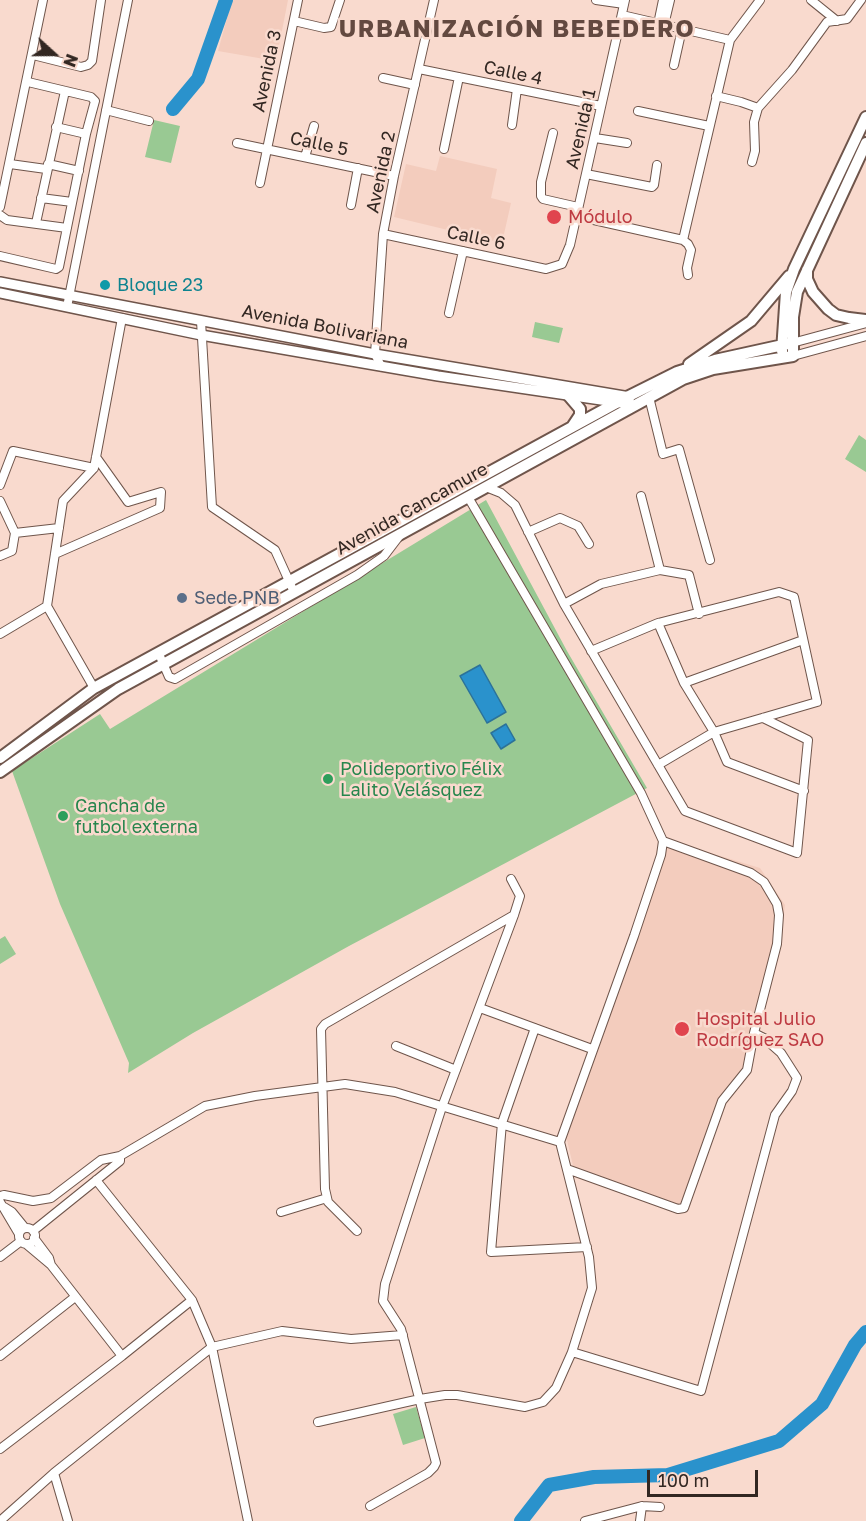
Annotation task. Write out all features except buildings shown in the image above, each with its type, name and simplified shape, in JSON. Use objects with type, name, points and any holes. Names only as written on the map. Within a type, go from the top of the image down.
[{"type":"main road","points":[[787,357],[786,292],[794,269],[866,117]]},
{"type":"main road","points":[[787,345],[797,292],[866,143]]},
{"type":"main road","points":[[807,267],[807,279],[813,292],[828,309],[836,315],[866,322]]},
{"type":"main road","points":[[677,372],[751,321],[765,307],[794,269]]},
{"type":"main road","name":"Avenida Cancamure","points":[[0,772],[118,690],[401,534],[422,516],[618,402],[639,400],[677,372],[715,360],[787,345]]},
{"type":"main road","name":"Avenida Cancamure","points":[[0,758],[94,688],[290,581],[422,516],[468,497],[639,400],[683,379],[713,369],[787,357]]},
{"type":"main road","points":[[568,395],[580,409],[580,415],[572,427]]},
{"type":"street","points":[[0,207],[44,0]]},
{"type":"street","points":[[33,55],[81,67],[88,65],[92,61],[101,0]]},
{"type":"street","points":[[67,307],[128,0]]},
{"type":"street","name":"Avenida 3","points":[[260,183],[298,0]]},
{"type":"street","points":[[294,21],[324,28],[331,27],[340,0]]},
{"type":"street","name":"Avenida 2","points":[[375,354],[383,234],[434,0]]},
{"type":"street","points":[[596,0],[624,2]]},
{"type":"street","points":[[661,24],[663,0]]},
{"type":"street","points":[[661,24],[670,0]]},
{"type":"street","points":[[683,240],[730,40],[759,0]]},
{"type":"street","points":[[811,0],[837,21]]},
{"type":"street","points":[[752,162],[755,151],[754,122],[758,108],[792,70],[827,22],[848,19],[861,0]]},
{"type":"street","name":"Avenida 1","points":[[562,264],[570,245],[624,2]]},
{"type":"street","points":[[622,15],[730,40]]},
{"type":"street","points":[[674,65],[682,29]]},
{"type":"street","name":"Calle 4","points":[[419,69],[601,106]]},
{"type":"street","points":[[444,149],[459,77]]},
{"type":"street","points":[[383,78],[415,85]]},
{"type":"street","points":[[0,256],[56,269],[60,265],[94,98],[27,82]]},
{"type":"street","points":[[512,125],[517,89]]},
{"type":"street","points":[[36,223],[65,91]]},
{"type":"street","points":[[716,96],[758,108]]},
{"type":"street","points":[[106,110],[149,121]]},
{"type":"street","points":[[638,111],[709,126]]},
{"type":"street","points":[[304,157],[314,126]]},
{"type":"street","points":[[56,127],[86,134]]},
{"type":"street","points":[[553,133],[541,196],[543,199],[578,207]]},
{"type":"street","points":[[595,138],[627,143]]},
{"type":"street","name":"Calle 5","points":[[237,143],[394,176]]},
{"type":"street","points":[[10,164],[79,171]]},
{"type":"street","points":[[586,174],[652,187],[657,165]]},
{"type":"street","points":[[351,205],[358,168]]},
{"type":"street","points":[[40,198],[72,202]]},
{"type":"street","points":[[0,215],[7,220],[67,228]]},
{"type":"street","points":[[576,216],[683,240],[691,250],[687,268],[688,276]]},
{"type":"street","name":"Calle 6","points":[[383,234],[546,269],[562,264]]},
{"type":"street","points":[[449,314],[463,251]]},
{"type":"street","name":"Avenida Bolivariana","points":[[0,282],[375,354],[639,400]]},
{"type":"street","name":"Avenida Bolivariana","points":[[0,293],[201,335],[365,364],[618,402]]},
{"type":"street","points":[[94,688],[47,606],[63,501],[94,468],[122,318]]},
{"type":"street","points":[[201,321],[212,507],[275,550],[294,592]]},
{"type":"street","name":"Avenida Cancamure","points":[[787,345],[866,322]]},
{"type":"street","name":"Avenida Cancamure","points":[[787,357],[866,336]]},
{"type":"street","points":[[365,364],[375,354],[381,366]]},
{"type":"street","points":[[639,400],[663,454],[679,449],[710,560]]},
{"type":"street","points":[[0,485],[13,451],[94,468]]},
{"type":"street","points":[[55,554],[160,508],[161,492],[128,502],[96,457]]},
{"type":"street","points":[[486,487],[501,493],[515,505],[564,604],[685,811],[797,853],[808,740],[763,718]]},
{"type":"street","points":[[641,496],[660,570]]},
{"type":"street","points":[[318,1422],[420,1399],[457,1395],[515,1406],[535,1406],[543,1402],[556,1388],[572,1352],[592,1288],[587,1247],[560,1142],[634,936],[661,855],[663,841],[641,793],[468,497]]},
{"type":"street","points":[[0,501],[15,533],[12,551],[0,556]]},
{"type":"street","points":[[528,532],[560,518],[578,526],[589,544]]},
{"type":"street","points":[[15,533],[59,528]]},
{"type":"street","points":[[159,654],[169,677],[175,679],[357,575],[384,556],[401,534]]},
{"type":"street","points":[[564,604],[601,584],[660,570],[689,575],[699,614]]},
{"type":"street","points":[[591,651],[658,623],[780,592],[794,597],[817,702],[714,732],[658,765]]},
{"type":"street","points":[[0,634],[47,606]]},
{"type":"street","points":[[658,623],[684,683],[714,732],[728,762],[804,791]]},
{"type":"street","points":[[684,683],[803,640]]},
{"type":"street","points":[[51,721],[57,731]]},
{"type":"street","points":[[567,1169],[678,1209],[684,1208],[722,1101],[747,1070],[753,1033],[777,944],[779,915],[777,904],[764,882],[758,877],[663,841]]},
{"type":"street","points":[[370,1506],[434,1467],[436,1463],[401,1329],[383,1301],[385,1284],[442,1107],[520,896],[512,879]]},
{"type":"street","points":[[357,1231],[342,1218],[327,1198],[325,1189],[321,1029],[325,1024],[514,915]]},
{"type":"street","points":[[480,1008],[592,1049]]},
{"type":"street","points":[[535,1028],[502,1123],[491,1252],[587,1247]]},
{"type":"street","points":[[572,1352],[701,1391],[775,1115],[792,1091],[797,1078],[781,1053],[764,1038],[753,1033]]},
{"type":"street","points":[[396,1046],[456,1070]]},
{"type":"street","points":[[0,1196],[33,1201],[45,1200],[56,1195],[100,1160],[120,1156],[205,1106],[255,1096],[345,1084],[395,1092],[560,1142]]},
{"type":"street","points":[[0,1257],[120,1161],[120,1156]]},
{"type":"street","points":[[96,1180],[192,1300],[212,1347],[248,1521]]},
{"type":"street","points":[[281,1212],[327,1198]]},
{"type":"street","points":[[1,1204],[12,1212],[26,1236],[122,1356]]},
{"type":"street","points":[[0,1356],[75,1297]]},
{"type":"street","points":[[0,1449],[192,1300]]},
{"type":"street","points":[[0,1521],[54,1473],[212,1347],[282,1331],[351,1339],[402,1335]]},
{"type":"street","points":[[54,1473],[65,1520]]},
{"type":"street","points":[[585,1521],[642,1506],[660,1507]]},
{"type":"street","points":[[640,1521],[642,1506]]},
{"type":"shaded area","points":[[232,0],[288,0],[276,61],[218,51]]},
{"type":"shaded area","points":[[440,156],[497,169],[491,198],[511,203],[502,243],[394,217],[406,164],[436,171]]},
{"type":"shaded area","name":"Hospital Julio Rodríguez SAO","points":[[668,840],[760,868],[785,905],[779,954],[750,1070],[727,1098],[688,1211],[575,1174],[566,1136]]},
{"type":"green space","points":[[154,120],[180,126],[171,163],[145,157]]},
{"type":"green space","points":[[535,322],[563,328],[559,343],[532,337]]},
{"type":"green space","points":[[859,435],[866,440],[866,472],[845,459]]},
{"type":"green space","name":"Polideportivo Félix Lalito Velásquez","points":[[486,500],[567,651],[647,788],[349,946],[193,1033],[128,1073],[129,1063],[60,904],[12,771],[100,714],[110,729]]},
{"type":"green space","points":[[5,936],[16,954],[0,964],[0,939]]},
{"type":"green space","points":[[416,1407],[425,1438],[403,1445],[393,1414]]},
{"type":"water","points":[[480,665],[506,712],[487,723],[460,676]]},
{"type":"water","points":[[506,724],[515,740],[501,749],[491,733]]},
{"type":"waterway","points":[[173,109],[198,79],[226,0]]},
{"type":"waterway","points":[[521,1521],[549,1485],[594,1477],[668,1475],[779,1441],[822,1404],[855,1345],[866,1332]]},
{"type":"place","name":"Módulo","points":[[554,217]]},
{"type":"place","name":"Bloque 23","points":[[105,285]]},
{"type":"place","name":"Sede PNB","points":[[182,598]]},
{"type":"place","name":"Polideportivo Félix Lalito Velásquez","points":[[328,779]]},
{"type":"place","name":"Cancha de futbol externa","points":[[63,816]]},
{"type":"place","name":"Hospital Julio Rodríguez SAO","points":[[682,1029]]},
{"type":"district","name":"URBANIZACIÓN BEBEDERO","points":[[517,29]]}]
